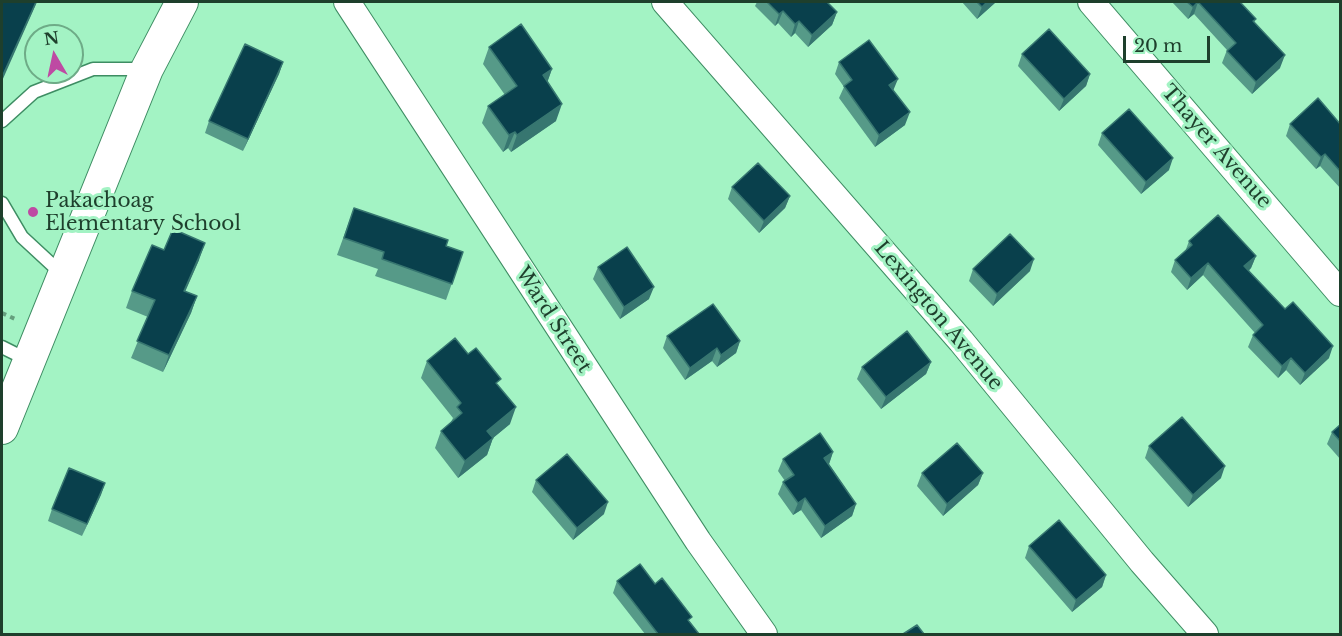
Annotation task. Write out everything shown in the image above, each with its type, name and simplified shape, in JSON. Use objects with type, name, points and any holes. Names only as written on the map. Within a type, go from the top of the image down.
[{"type":"street","points":[[2,428],[15,354],[63,275],[147,69],[182,2]]},
{"type":"street","name":"Ward Street","points":[[347,2],[698,541],[764,634]]},
{"type":"street","name":"Lexington Avenue","points":[[665,2],[961,341],[1142,562],[1205,634]]},
{"type":"street","name":"Thayer Avenue","points":[[1091,2],[1341,293]]},
{"type":"lane","points":[[2,122],[34,92],[93,69],[147,69]]},
{"type":"lane","points":[[2,203],[22,237],[63,275]]},
{"type":"path","points":[[2,313],[18,321]]},
{"type":"building","points":[[2,2],[36,2],[24,24],[2,77]]},
{"type":"building","points":[[767,2],[827,2],[837,12],[812,35],[799,21],[795,24],[783,11],[779,14]]},
{"type":"building","points":[[977,2],[987,2],[982,7]]},
{"type":"building","points":[[1187,2],[1198,2],[1193,7]]},
{"type":"building","points":[[1198,2],[1240,2],[1256,19],[1253,21],[1285,55],[1256,82],[1227,51],[1236,43]]},
{"type":"building","points":[[521,24],[552,69],[543,75],[562,104],[517,135],[515,132],[509,135],[488,106],[517,86],[489,47]]},
{"type":"building","points":[[1049,29],[1090,74],[1064,99],[1022,54]]},
{"type":"building","points":[[869,40],[898,79],[889,85],[910,112],[879,135],[844,86],[852,80],[839,62]]},
{"type":"building","points":[[245,44],[283,62],[248,139],[209,121]]},
{"type":"building","points":[[1318,98],[1341,125],[1341,172],[1325,154],[1321,157],[1290,124]]},
{"type":"building","points":[[1129,109],[1173,158],[1146,182],[1102,133]]},
{"type":"building","points":[[758,163],[790,196],[764,221],[732,187]]},
{"type":"building","points":[[354,208],[448,240],[446,246],[463,252],[452,284],[382,259],[384,252],[344,238]]},
{"type":"building","points":[[1218,215],[1256,256],[1244,266],[1285,309],[1293,302],[1333,346],[1305,373],[1291,358],[1282,366],[1253,335],[1263,325],[1208,263],[1191,278],[1175,260],[1192,245],[1189,241]]},
{"type":"building","points":[[173,229],[205,243],[184,291],[197,296],[169,355],[137,341],[155,300],[132,291],[152,245],[164,250]]},
{"type":"building","points":[[1010,234],[1034,259],[997,294],[973,269]]},
{"type":"building","points":[[627,247],[654,287],[624,307],[598,267]]},
{"type":"building","points":[[713,304],[740,341],[721,355],[717,348],[690,368],[667,336]]},
{"type":"building","points":[[907,331],[931,362],[886,397],[862,367]]},
{"type":"building","points":[[455,338],[468,354],[476,348],[501,379],[496,383],[516,407],[487,431],[493,438],[465,461],[441,431],[462,413],[457,407],[461,403],[427,361]]},
{"type":"building","points":[[1182,417],[1225,466],[1193,495],[1149,446]]},
{"type":"building","points":[[1341,424],[1341,442],[1332,432]]},
{"type":"building","points":[[820,433],[833,452],[824,458],[856,504],[825,526],[805,498],[798,503],[783,482],[794,475],[783,459]]},
{"type":"building","points":[[957,443],[983,473],[947,504],[922,473]]},
{"type":"building","points":[[567,454],[608,502],[577,528],[536,480]]},
{"type":"building","points":[[69,468],[105,483],[87,524],[52,509]]},
{"type":"building","points":[[1059,520],[1106,575],[1076,600],[1029,546]]},
{"type":"building","points":[[640,564],[655,584],[662,578],[692,617],[688,620],[699,634],[658,634],[617,581]]},
{"type":"building","points":[[917,625],[924,634],[903,634]]},
{"type":"place","name":"Pakachoag Elementary School","points":[[33,212]]}]
